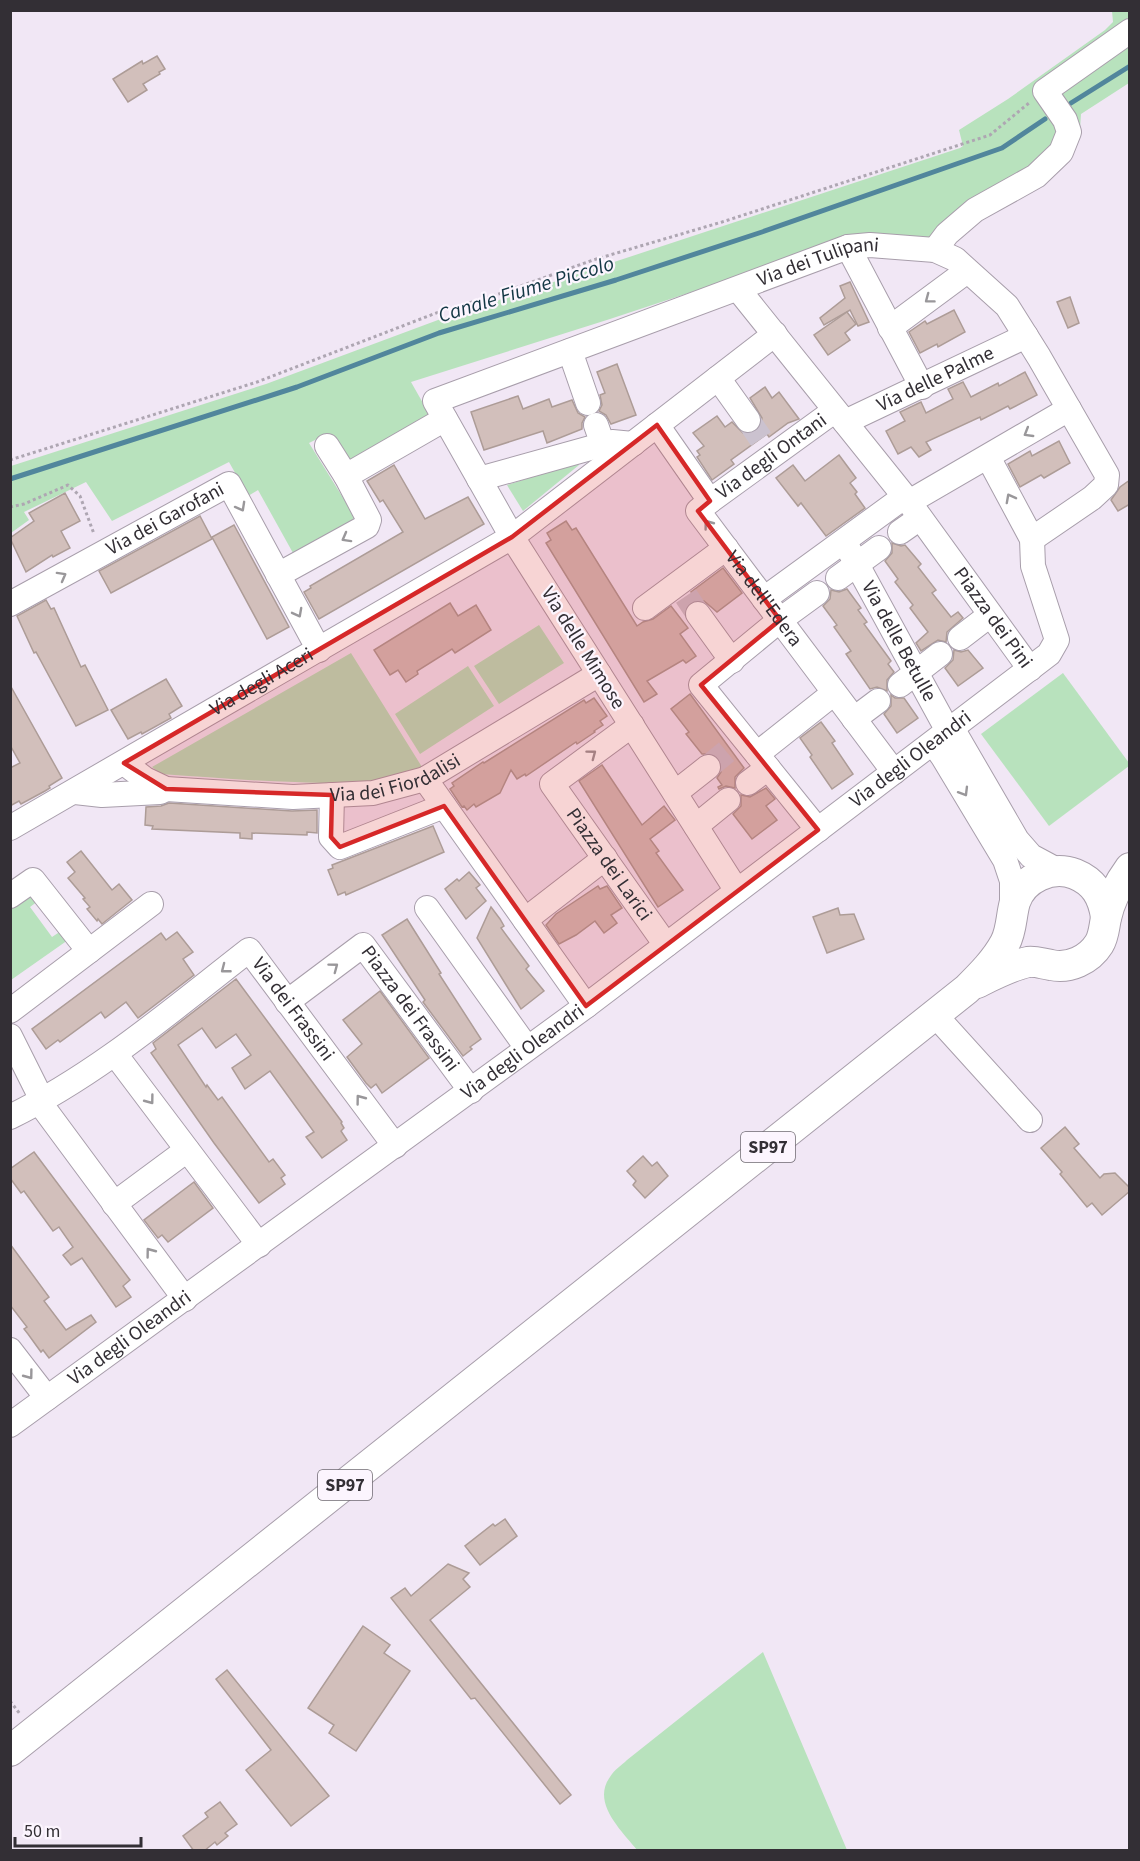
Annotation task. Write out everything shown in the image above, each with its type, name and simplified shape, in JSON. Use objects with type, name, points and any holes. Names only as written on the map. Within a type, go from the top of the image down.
[{"type":"main road","points":[[1130,857],[1106,869],[1070,874],[1046,873],[1033,879],[1023,887],[1016,899],[1012,916],[1014,933],[1020,945],[1028,955],[1052,966],[1066,966],[1080,962],[1100,943],[1105,931],[1106,917],[1120,882],[1130,868]]},
{"type":"main road","points":[[1070,874],[1091,884],[1099,893],[1106,917]]},
{"type":"main road","name":"SP97","points":[[10,1751],[967,989],[995,958],[1006,941],[1012,916]]},
{"type":"main road","name":"SP97","points":[[967,989],[1013,966],[1039,962]]},
{"type":"street","points":[[935,250],[947,234],[975,210],[1036,176],[1061,152],[1069,132],[1065,120],[1048,94],[1130,31]]},
{"type":"street","name":"Via dei Tulipani","points":[[346,476],[440,410],[570,351],[848,247],[870,245],[935,250],[955,259],[1007,306],[1107,475],[1106,485],[1092,498],[1032,539]]},
{"type":"street","points":[[848,247],[922,387]]},
{"type":"street","points":[[890,328],[968,271]]},
{"type":"street","name":"Piazza dei Pini","points":[[738,289],[840,417],[908,512],[1030,669],[1049,654],[1057,640],[1033,566],[1032,539],[988,457]]},
{"type":"street","name":"Via degli Aceri","points":[[10,828],[512,537],[775,334]]},
{"type":"street","name":"Via delle Palme","points":[[840,417],[922,387],[1026,336]]},
{"type":"street","points":[[570,351],[596,424],[612,442],[633,444]]},
{"type":"street","points":[[718,378],[761,438]]},
{"type":"street","name":"Via delle Mimose","points":[[440,410],[512,537],[737,891]]},
{"type":"street","points":[[764,599],[908,512],[988,457],[1069,410]]},
{"type":"street","name":"Via degli Ontani","points":[[710,501],[761,438],[840,417]]},
{"type":"street","points":[[479,479],[596,424]]},
{"type":"street","points":[[657,426],[710,501]]},
{"type":"street","points":[[319,650],[278,575],[367,526],[369,520],[327,446]]},
{"type":"street","name":"Via dei Garofani","points":[[10,604],[229,484],[278,575]]},
{"type":"street","name":"Via dell'Edera","points":[[710,501],[698,511],[894,772]]},
{"type":"street","points":[[645,608],[687,598],[726,548]]},
{"type":"street","name":"Via delle Betulle","points":[[879,548],[848,564],[908,679],[944,734]]},
{"type":"street","points":[[817,593],[780,620],[701,685],[750,752],[818,830]]},
{"type":"street","points":[[687,598],[732,661]]},
{"type":"street","points":[[960,639],[990,615]]},
{"type":"street","points":[[908,679],[940,654]]},
{"type":"street","name":"Via degli Oleandri","points":[[10,1425],[471,1091],[1030,669]]},
{"type":"street","name":"Via dei Fiordalisi","points":[[122,765],[166,789],[293,797],[373,793],[425,779],[599,674]]},
{"type":"street","points":[[750,752],[834,693]]},
{"type":"street","points":[[854,719],[878,700]]},
{"type":"street","name":"Piazza dei Larici","points":[[632,725],[552,784],[666,945]]},
{"type":"street","points":[[944,734],[1017,840],[1031,856],[1070,874]]},
{"type":"street","points":[[944,734],[944,757],[1005,860],[1012,881],[1012,916]]},
{"type":"street","points":[[748,783],[750,752]]},
{"type":"street","points":[[122,765],[125,782],[142,793]]},
{"type":"street","points":[[675,793],[708,767]]},
{"type":"street","points":[[425,779],[585,1006]]},
{"type":"street","name":"Via dei Fiordalisi","points":[[75,792],[102,795],[160,792],[166,789]]},
{"type":"street","points":[[332,795],[331,837],[340,847],[444,806]]},
{"type":"street","points":[[696,826],[728,800]]},
{"type":"street","points":[[525,920],[605,858]]},
{"type":"street","points":[[10,896],[33,880],[88,951]]},
{"type":"street","points":[[10,1011],[151,904]]},
{"type":"street","points":[[427,908],[527,1048]]},
{"type":"street","name":"Piazza dei Frassini","points":[[287,1002],[363,945],[471,1091]]},
{"type":"street","name":"Via dei Frassini","points":[[115,1054],[249,950],[395,1146]]},
{"type":"street","points":[[935,1015],[1030,1120]]},
{"type":"street","points":[[10,1036],[38,1092],[39,1103],[185,1299]]},
{"type":"street","points":[[10,1117],[39,1103],[115,1054],[259,1245]]},
{"type":"street","points":[[114,1204],[187,1150]]},
{"type":"street","points":[[10,1350],[47,1398]]},
{"type":"path","points":[[10,460],[256,382],[444,310],[493,296],[593,260],[722,222],[990,135],[1048,94]]},
{"type":"path","points":[[10,507],[24,504],[68,485],[80,496],[101,554]]},
{"type":"highlighted area","points":[[657,425],[710,501],[698,511],[780,620],[701,685],[818,830],[586,1006],[444,806],[340,847],[331,837],[332,795],[166,789],[124,763],[512,537]]},
{"type":"green space","points":[[1112,11],[1129,11],[1129,25],[1038,90],[1062,128],[1049,154],[935,237],[922,241],[845,241],[411,382],[432,419],[348,468],[327,434],[309,443],[355,517],[293,553],[258,490],[248,496],[229,462],[112,521],[86,482],[24,512],[29,520],[11,533],[11,466],[266,384],[438,320],[960,148],[963,146],[959,130],[1008,99],[1105,30],[1113,22]]},
{"type":"green space","points":[[1129,41],[1129,83],[1081,114],[1080,129],[1058,159],[1055,95]]},
{"type":"green space","points":[[1057,161],[1041,183],[973,226]]},
{"type":"green space","points":[[578,462],[579,465],[523,511],[507,485]]},
{"type":"green space","points":[[539,625],[564,663],[499,704],[474,666]]},
{"type":"green space","points":[[351,653],[422,767],[376,781],[328,783],[161,774],[152,767]]},
{"type":"green space","points":[[468,666],[494,706],[420,754],[395,714]]},
{"type":"green space","points":[[1063,673],[1129,766],[1049,826],[981,734]]},
{"type":"green space","points":[[29,894],[38,901],[30,907],[52,937],[61,931],[68,940],[11,980],[11,905]]},
{"type":"green space","points":[[763,1652],[847,1850],[637,1850],[606,1807],[605,1787],[610,1777],[627,1760]]},
{"type":"building","points":[[157,56],[165,69],[143,84],[147,90],[128,102],[113,79],[142,61],[143,64]]},
{"type":"building","points":[[850,282],[869,322],[858,326],[850,310],[824,325],[820,318],[845,298],[840,286]]},
{"type":"building","points":[[1070,297],[1079,323],[1068,328],[1057,302]]},
{"type":"building","points":[[954,310],[965,332],[938,347],[937,344],[920,353],[909,332],[925,321],[927,324]]},
{"type":"building","points":[[847,312],[856,324],[845,333],[850,340],[828,355],[814,335]]},
{"type":"building","points":[[617,364],[636,415],[611,424],[606,415],[599,411],[602,405],[600,395],[605,393],[597,372]]},
{"type":"building","points":[[1025,372],[1037,395],[1010,409],[1008,406],[981,420],[980,417],[926,442],[931,450],[919,457],[911,447],[898,454],[886,431],[905,421],[900,412],[921,402],[926,413],[953,399],[948,389],[963,382],[971,397]]},
{"type":"building","points":[[765,387],[772,398],[779,392],[799,419],[788,423],[769,437],[767,434],[731,460],[734,464],[712,480],[697,457],[700,455],[697,451],[704,446],[693,433],[717,416],[725,427],[732,422],[743,433],[756,432],[761,426],[762,418],[750,398]]},
{"type":"building","points":[[518,396],[523,409],[549,399],[552,407],[572,400],[578,413],[585,417],[582,429],[547,443],[543,431],[484,450],[471,412]]},
{"type":"building","points":[[1059,441],[1070,463],[1044,478],[1041,475],[1020,487],[1008,464],[1030,451],[1032,456]]},
{"type":"building","points":[[839,455],[856,478],[850,483],[865,508],[826,536],[801,503],[798,506],[776,478],[793,465],[805,481]]},
{"type":"building","points":[[394,465],[425,519],[468,497],[484,524],[319,619],[304,592],[311,588],[310,586],[403,532],[383,500],[380,502],[367,481]]},
{"type":"building","points":[[1130,480],[1130,504],[1118,511],[1111,500],[1120,487]]},
{"type":"building","points":[[65,493],[80,521],[61,531],[70,548],[53,557],[52,555],[26,572],[10,538],[34,521],[29,513]]},
{"type":"building","points":[[200,516],[212,539],[111,593],[99,571]]},
{"type":"building","points":[[566,521],[572,530],[576,528],[637,626],[653,619],[671,606],[688,628],[680,634],[696,656],[686,663],[683,660],[647,681],[657,694],[644,702],[546,543],[551,540],[547,533]]},
{"type":"building","points":[[234,525],[289,627],[267,639],[212,537]]},
{"type":"building","points":[[892,543],[905,545],[921,564],[918,567],[936,590],[932,593],[951,617],[958,612],[963,618],[947,632],[946,642],[938,640],[921,651],[916,643],[928,632],[910,608],[913,605],[895,582],[898,579],[885,561],[892,553]]},
{"type":"building","points":[[723,568],[742,593],[717,612],[704,601],[697,600],[691,592]]},
{"type":"building","points":[[847,589],[861,608],[858,610],[867,622],[864,624],[891,661],[888,664],[894,672],[887,680],[887,691],[877,687],[870,689],[846,654],[851,651],[834,627],[837,625],[823,606],[830,599],[831,590],[839,592]]},
{"type":"building","points":[[46,600],[51,609],[54,608],[81,667],[85,665],[108,710],[76,726],[36,652],[34,653],[17,616]]},
{"type":"building","points":[[450,603],[458,616],[476,605],[491,630],[455,653],[452,649],[417,671],[418,674],[406,682],[398,670],[390,675],[374,650]]},
{"type":"building","points":[[954,650],[961,652],[968,650],[983,668],[958,686],[945,668],[953,660]]},
{"type":"building","points":[[166,679],[182,706],[169,714],[171,718],[128,739],[111,710]]},
{"type":"building","points":[[10,685],[62,778],[49,786],[50,788],[21,804],[19,801],[10,806],[10,768],[20,763],[10,745]]},
{"type":"building","points":[[690,694],[744,768],[735,777],[735,788],[726,786],[719,789],[718,787],[722,785],[717,778],[722,764],[719,759],[713,754],[702,754],[686,734],[689,732],[671,709]]},
{"type":"building","points":[[891,695],[895,698],[904,698],[918,718],[897,733],[884,714],[891,706]]},
{"type":"building","points":[[594,698],[607,716],[600,721],[603,725],[595,732],[526,776],[525,774],[517,779],[511,770],[500,793],[476,807],[474,804],[467,810],[464,806],[462,807],[450,789],[454,786],[452,783],[584,700],[586,703]]},
{"type":"building","points":[[821,722],[835,741],[832,743],[853,774],[832,789],[800,738]]},
{"type":"building","points":[[602,765],[642,825],[664,806],[675,820],[650,839],[659,851],[656,853],[683,890],[658,907],[579,781]]},
{"type":"building","points":[[766,788],[775,799],[766,806],[777,820],[752,839],[733,814],[741,806],[741,795],[750,797]]},
{"type":"building","points":[[169,803],[292,811],[317,810],[317,833],[307,832],[307,835],[252,833],[252,839],[240,838],[240,833],[152,829],[153,826],[145,825],[146,807]]},
{"type":"building","points":[[433,826],[444,852],[346,895],[345,892],[338,895],[328,870],[333,868],[332,865]]},
{"type":"building","points":[[81,851],[112,890],[119,884],[132,900],[102,924],[87,909],[90,907],[83,899],[85,898],[68,878],[75,872],[67,862]]},
{"type":"building","points":[[469,872],[480,885],[476,888],[486,901],[466,919],[445,889]]},
{"type":"building","points":[[598,886],[600,889],[607,886],[622,908],[611,915],[617,923],[604,933],[595,921],[559,944],[546,925],[556,914]]},
{"type":"building","points":[[491,907],[504,926],[501,928],[529,966],[526,969],[544,991],[521,1009],[477,938]]},
{"type":"building","points":[[838,908],[840,915],[854,914],[864,939],[827,953],[813,917]]},
{"type":"building","points":[[407,919],[481,1039],[463,1056],[423,1002],[425,1000],[382,935]]},
{"type":"building","points":[[177,932],[193,952],[183,959],[194,975],[138,1018],[126,1002],[105,1018],[101,1012],[60,1042],[58,1040],[46,1049],[32,1029],[161,933],[166,940]]},
{"type":"building","points":[[236,979],[342,1122],[344,1128],[341,1131],[347,1140],[322,1158],[306,1137],[314,1132],[270,1071],[245,1089],[232,1068],[251,1055],[236,1034],[216,1048],[202,1028],[178,1045],[206,1087],[207,1085],[218,1100],[222,1097],[269,1162],[273,1159],[285,1175],[281,1178],[285,1184],[259,1203],[151,1053],[156,1049],[153,1043]]},
{"type":"building","points":[[380,991],[429,1058],[382,1093],[376,1084],[371,1088],[366,1083],[347,1057],[362,1044],[343,1020]]},
{"type":"building","points":[[1065,1127],[1079,1144],[1074,1148],[1100,1178],[1104,1174],[1115,1173],[1130,1188],[1130,1191],[1102,1215],[1092,1203],[1087,1207],[1060,1174],[1062,1172],[1041,1148]]},
{"type":"building","points":[[34,1152],[130,1280],[123,1286],[131,1297],[116,1307],[82,1258],[71,1265],[63,1255],[73,1247],[59,1227],[53,1231],[24,1191],[21,1193],[10,1178],[10,1169]]},
{"type":"building","points":[[643,1156],[652,1166],[657,1162],[668,1176],[645,1198],[633,1185],[636,1181],[627,1171]]},
{"type":"building","points":[[194,1182],[213,1208],[168,1242],[162,1235],[158,1238],[144,1220]]},
{"type":"building","points":[[10,1244],[49,1297],[44,1301],[66,1330],[91,1315],[96,1322],[49,1358],[43,1350],[41,1352],[24,1329],[27,1327],[10,1305]]},
{"type":"building","points":[[505,1519],[517,1536],[480,1565],[465,1546],[493,1524],[495,1526]]},
{"type":"building","points":[[448,1564],[469,1573],[463,1579],[470,1587],[430,1620],[571,1795],[560,1804],[475,1698],[471,1699],[391,1598],[405,1588],[411,1596]]},
{"type":"building","points":[[363,1626],[390,1645],[384,1653],[410,1671],[356,1751],[329,1733],[334,1725],[308,1708]]},
{"type":"building","points":[[227,1670],[329,1796],[291,1826],[246,1770],[271,1750],[216,1679]]},
{"type":"building","points":[[220,1802],[237,1824],[225,1833],[228,1836],[217,1845],[215,1842],[204,1851],[194,1851],[183,1836],[208,1817],[205,1813]]},
{"type":"waterway","name":"Canale Fiume Piccolo","points":[[1071,103],[1130,66]]},
{"type":"waterway","name":"Canale Fiume Piccolo","points":[[10,479],[297,387],[439,333],[616,280],[762,232],[1002,148],[1045,119]]},
{"type":"tunnel","points":[[748,420],[761,439]]},
{"type":"tunnel","points":[[686,596],[698,614]]},
{"type":"tunnel","points":[[708,767],[730,749]]}]
